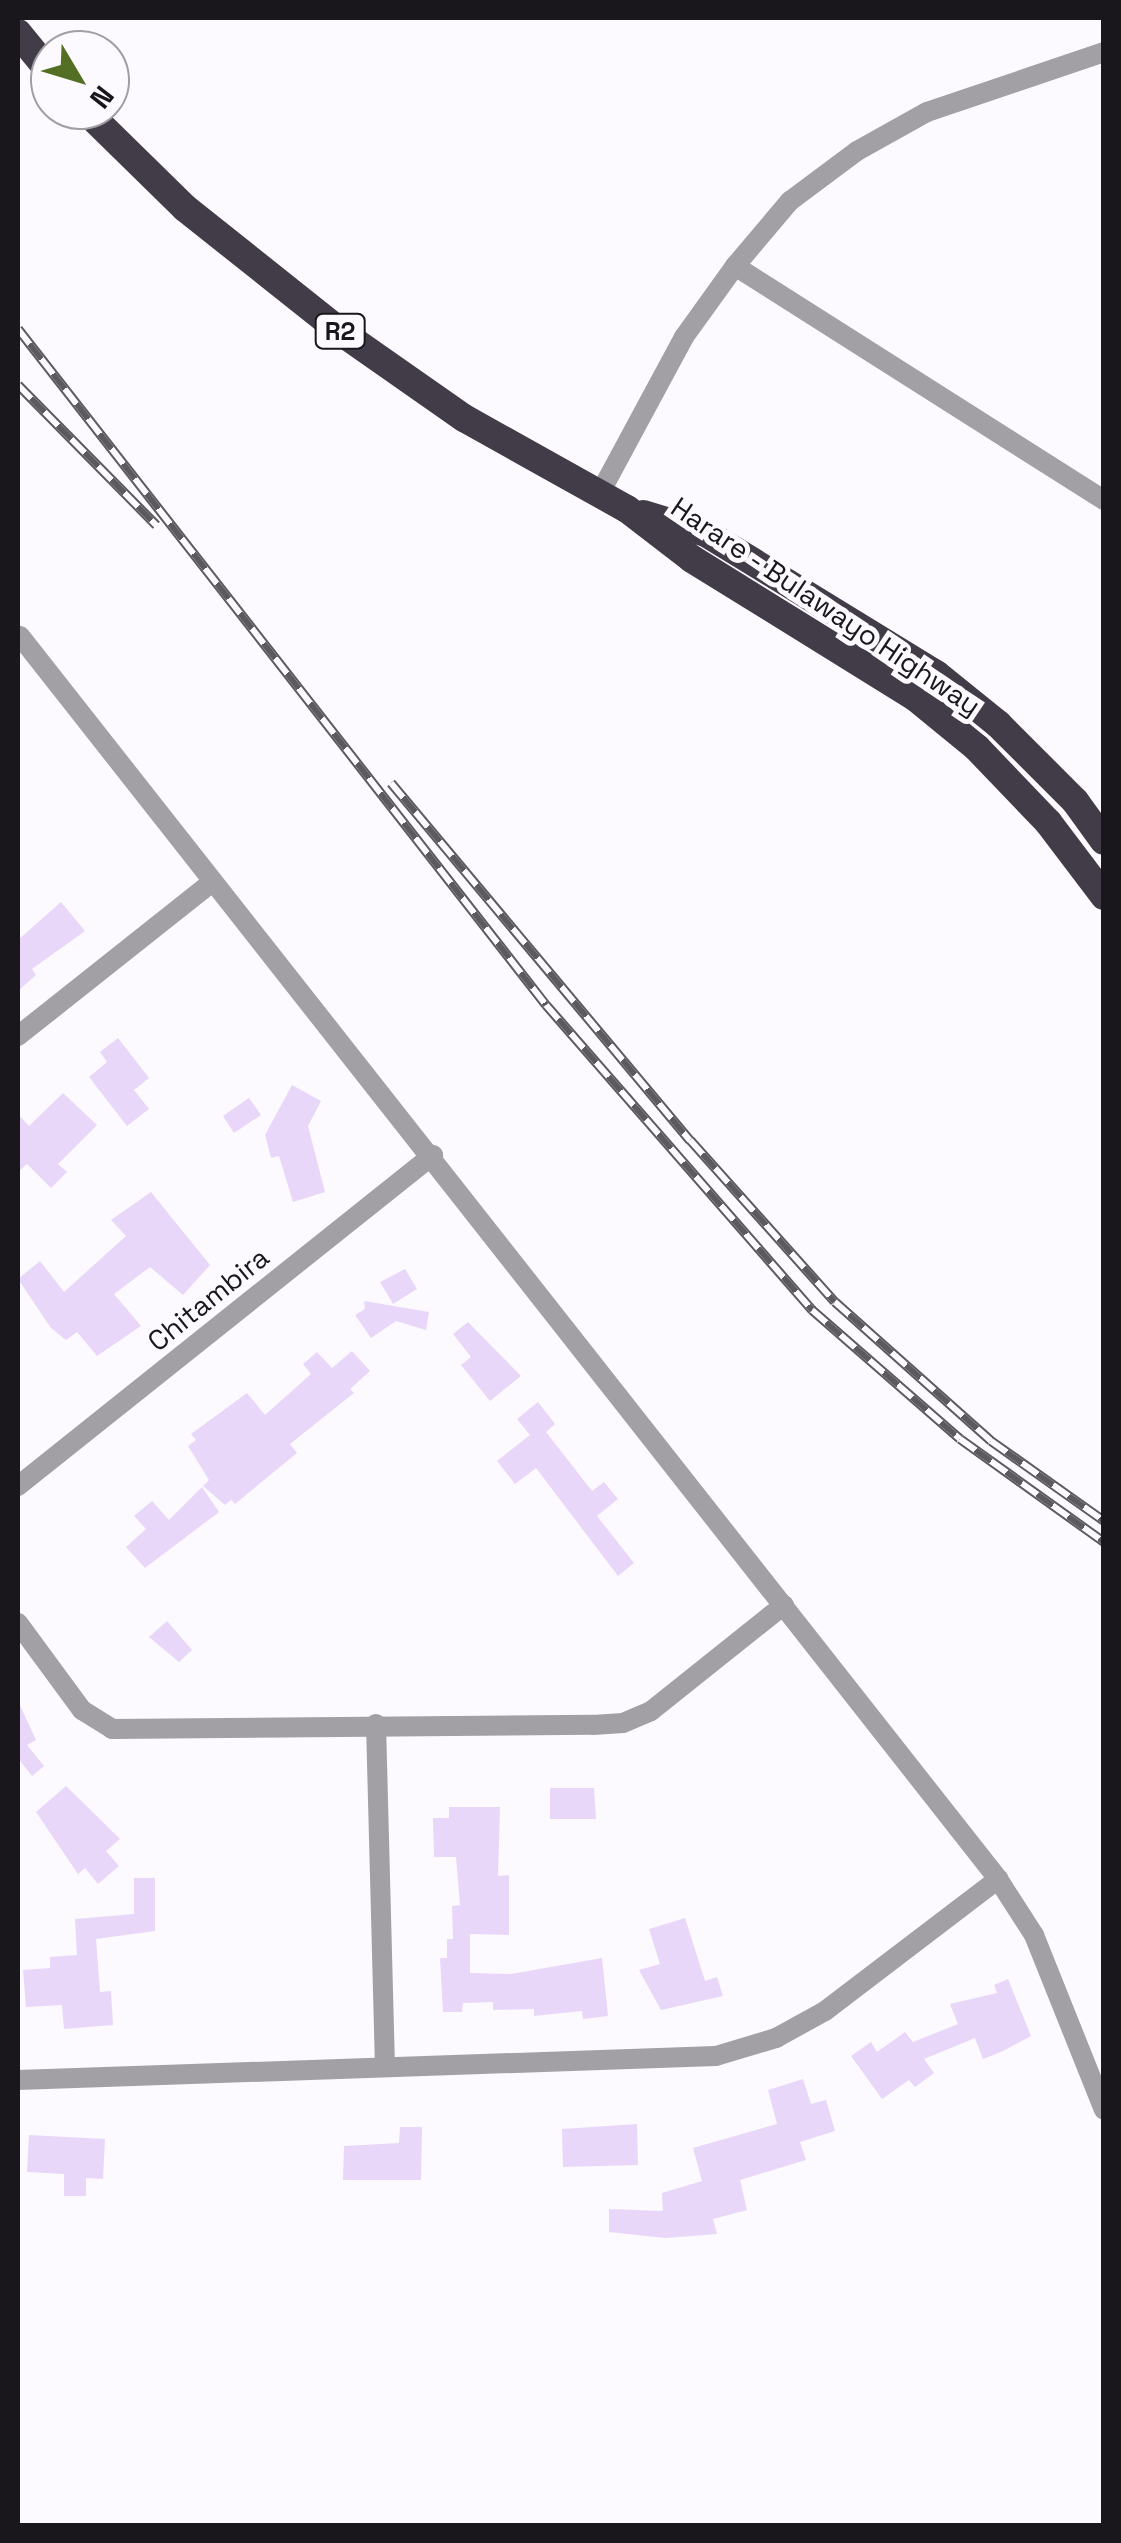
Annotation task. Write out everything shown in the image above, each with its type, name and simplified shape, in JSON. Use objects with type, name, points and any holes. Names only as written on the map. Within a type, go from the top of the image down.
[{"type":"highway","name":"Harare - Bulawayo Highway","points":[[105,130],[185,208],[340,332],[464,418],[627,509],[692,560],[808,626],[946,723],[1048,822],[1104,896]]},
{"type":"highway","name":"Harare - Bulawayo Highway","points":[[627,509],[706,533],[936,674],[1024,750],[1104,841]]},
{"type":"street","points":[[600,493],[684,337],[735,266],[790,201],[875,141],[927,112],[1104,52]]},
{"type":"street","points":[[735,266],[1100,494]]},
{"type":"street","points":[[20,636],[998,1878],[1034,1935],[1104,2110]]},
{"type":"street","points":[[18,1036],[212,882]]},
{"type":"street","name":"Chitambira","points":[[18,1486],[433,1156]]},
{"type":"street","points":[[18,1623],[82,1710],[112,1729],[623,1723],[651,1711],[784,1605]]},
{"type":"street","points":[[376,1724],[385,2066]]},
{"type":"street","points":[[18,2080],[731,2052],[825,2011],[998,1878]]},
{"type":"building","points":[[61,902],[85,931],[32,969],[36,975],[18,991],[18,940]]},
{"type":"building","points":[[118,1038],[149,1078],[134,1090],[149,1109],[127,1126],[89,1077],[107,1062],[100,1052]]},
{"type":"building","points":[[292,1085],[321,1101],[308,1126],[325,1192],[293,1202],[279,1156],[271,1158],[265,1135]]},
{"type":"building","points":[[63,1093],[97,1125],[58,1164],[67,1172],[51,1188],[27,1164],[18,1172],[18,1114],[29,1126]]},
{"type":"building","points":[[249,1098],[261,1115],[234,1133],[223,1116]]},
{"type":"building","points":[[151,1192],[210,1265],[183,1295],[150,1267],[114,1294],[141,1326],[97,1356],[77,1332],[66,1340],[51,1328],[18,1279],[40,1261],[64,1292],[126,1236],[111,1220]]},
{"type":"building","points":[[405,1269],[417,1289],[393,1304],[380,1282]]},
{"type":"building","points":[[364,1301],[429,1312],[426,1330],[396,1321],[371,1338],[355,1315],[365,1309]]},
{"type":"building","points":[[468,1322],[521,1376],[490,1401],[461,1365],[471,1357],[453,1334]]},
{"type":"building","points":[[352,1351],[370,1371],[350,1389],[354,1393],[290,1444],[297,1453],[235,1504],[231,1500],[225,1505],[203,1486],[209,1480],[188,1446],[196,1440],[191,1434],[247,1393],[265,1415],[311,1374],[303,1364],[317,1352],[332,1368]]},
{"type":"building","points":[[538,1402],[555,1424],[546,1432],[592,1491],[604,1482],[618,1499],[597,1516],[634,1563],[618,1576],[536,1468],[515,1484],[497,1461],[530,1435],[517,1419]]},
{"type":"building","points":[[202,1487],[219,1512],[145,1568],[126,1547],[146,1529],[134,1516],[152,1501],[169,1520]]},
{"type":"building","points":[[167,1621],[192,1650],[179,1662],[149,1637]]},
{"type":"building","points":[[18,1701],[36,1740],[27,1745],[44,1766],[32,1776],[18,1758]]},
{"type":"building","points":[[66,1786],[120,1839],[106,1851],[119,1866],[98,1884],[85,1868],[78,1874],[36,1812]]},
{"type":"building","points":[[550,1788],[594,1788],[596,1819],[550,1819]]},
{"type":"building","points":[[449,1807],[500,1807],[498,1876],[509,1875],[509,1935],[470,1934],[470,1973],[511,1974],[602,1958],[608,2016],[583,2019],[582,2011],[534,2016],[534,2009],[493,2010],[493,2002],[463,2003],[462,2012],[443,2012],[440,1958],[447,1958],[447,1939],[453,1939],[452,1906],[460,1905],[456,1857],[434,1857],[433,1818],[449,1818]]},
{"type":"building","points":[[134,1878],[155,1878],[155,1931],[96,1939],[100,1992],[111,1991],[113,2025],[64,2029],[62,2005],[26,2007],[23,1970],[50,1968],[50,1957],[77,1955],[75,1919],[134,1914]]},
{"type":"building","points":[[685,1918],[705,1981],[717,1977],[723,1996],[661,2010],[639,1970],[660,1964],[649,1929]]},
{"type":"building","points":[[1008,1979],[1031,2036],[1003,2051],[983,2059],[975,2038],[924,2059],[934,2073],[915,2087],[909,2080],[882,2099],[851,2056],[871,2042],[877,2052],[905,2032],[913,2042],[958,2024],[950,2004],[997,1993],[994,1985]]},
{"type":"building","points":[[803,2079],[811,2104],[826,2100],[835,2131],[800,2142],[806,2160],[740,2180],[747,2210],[713,2219],[717,2234],[665,2238],[609,2232],[609,2209],[663,2211],[662,2193],[702,2181],[693,2148],[777,2124],[768,2090]]},
{"type":"building","points":[[637,2124],[638,2165],[563,2167],[562,2129]]},
{"type":"building","points":[[400,2127],[422,2127],[421,2180],[343,2180],[344,2146],[399,2143]]},
{"type":"building","points":[[29,2135],[105,2139],[103,2179],[86,2178],[86,2196],[64,2196],[64,2174],[27,2172]]},
{"type":"railway","points":[[18,329],[546,1005],[812,1310],[960,1439],[1104,1542]]},
{"type":"railway","points":[[18,385],[156,525]]},
{"type":"railway","points":[[391,783],[690,1140],[835,1302],[991,1441],[1104,1521]]}]
